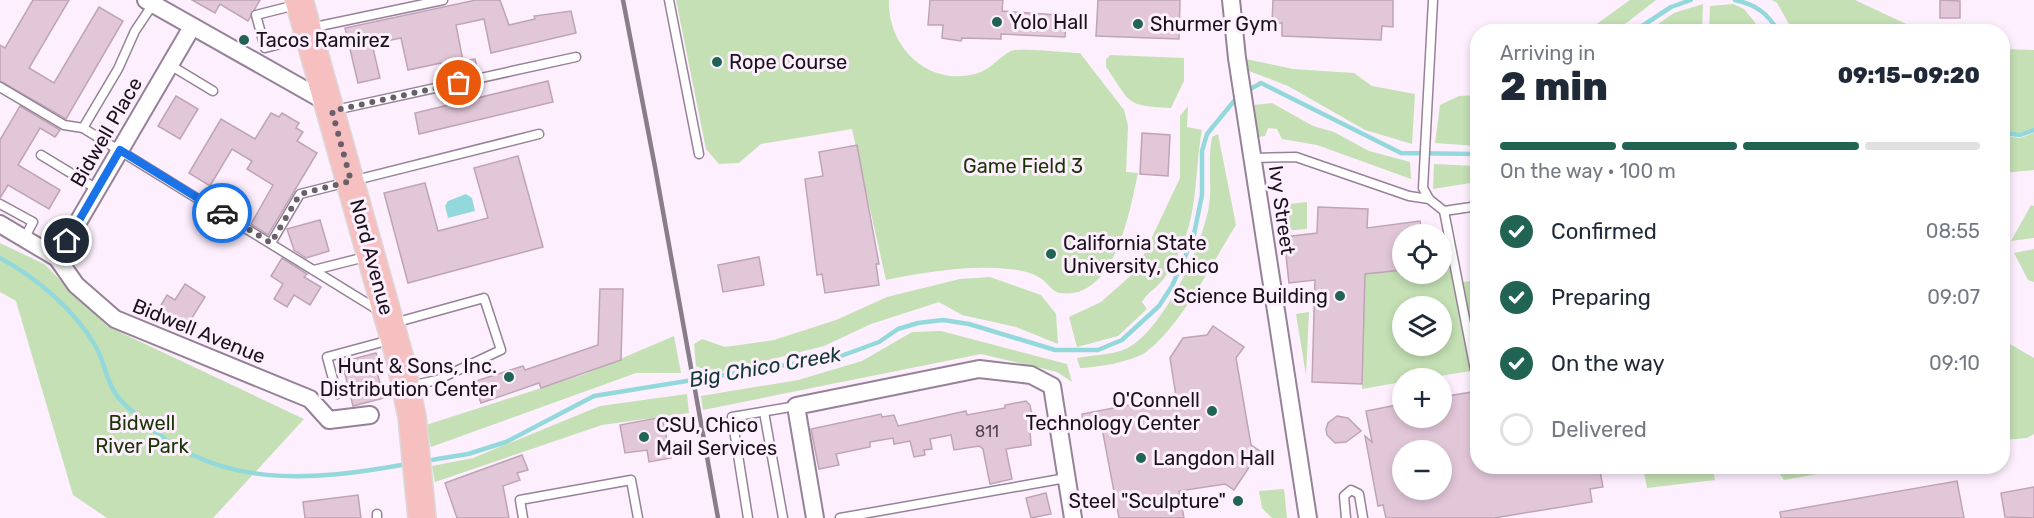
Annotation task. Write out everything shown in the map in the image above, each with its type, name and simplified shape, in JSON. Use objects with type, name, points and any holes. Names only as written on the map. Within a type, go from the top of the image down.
[{"type":"main road","name":"Nord Avenue","points":[[304,17],[372,255],[406,387],[422,513]]},
{"type":"street","name":"Ivy Street","points":[[1231,0],[1236,54],[1308,518]]},
{"type":"street","points":[[149,2],[331,108]]},
{"type":"street","name":"Bidwell Place","points":[[57,258],[192,27]]},
{"type":"street","name":"Bidwell Avenue","points":[[0,224],[57,258],[76,285],[115,319],[310,399],[329,420],[370,415]]},
{"type":"street","points":[[815,518],[796,406],[979,369],[1031,375],[1052,386],[1073,518]]},
{"type":"lane","points":[[304,17],[265,48],[256,15],[304,17],[443,0]]},
{"type":"lane","points":[[669,0],[699,154]]},
{"type":"lane","points":[[1433,0],[1423,188],[1429,199],[1444,211],[1470,344]]},
{"type":"lane","points":[[83,128],[118,69],[149,2]]},
{"type":"lane","points":[[331,108],[576,57]]},
{"type":"lane","points":[[170,65],[213,91]]},
{"type":"lane","points":[[0,87],[64,125],[83,128],[120,150],[314,270],[391,326]]},
{"type":"lane","points":[[271,243],[300,194],[539,134]]},
{"type":"lane","points":[[41,155],[97,189]]},
{"type":"lane","points":[[1253,158],[1296,158],[1409,196],[1429,199]]},
{"type":"lane","points":[[0,204],[33,222],[25,237]]},
{"type":"lane","points":[[1444,211],[1470,207]]},
{"type":"lane","points":[[314,270],[372,255]]},
{"type":"lane","points":[[337,394],[327,357],[391,326],[484,298],[501,350],[436,380],[406,387]]},
{"type":"lane","points":[[748,518],[732,417],[796,406]]},
{"type":"lane","points":[[764,412],[783,518]]},
{"type":"lane","points":[[840,518],[1066,478]]},
{"type":"lane","points":[[523,518],[520,500],[631,480],[638,518]]},
{"type":"lane","points":[[1346,518],[1344,496],[1350,490],[1359,494],[1364,518]]},
{"type":"green space","name":"Game Field 3","points":[[676,0],[889,0],[890,18],[904,49],[915,61],[929,70],[945,75],[963,76],[981,72],[1007,53],[1016,50],[1080,53],[1124,110],[1128,126],[1126,172],[1138,173],[1124,229],[1117,250],[1107,268],[1095,282],[1079,291],[1061,293],[1036,275],[1009,269],[963,269],[886,280],[852,129],[761,144],[739,163],[719,164],[706,149]]},
{"type":"green space","points":[[1630,0],[1656,0],[1625,24],[1597,24]]},
{"type":"green space","points":[[1772,0],[1855,0],[1906,24],[1789,24],[1777,3]]},
{"type":"green space","points":[[1703,4],[1702,24],[1658,24],[1674,13]]},
{"type":"green space","points":[[1733,4],[1744,9],[1756,24],[1709,24],[1710,6]]},
{"type":"green space","points":[[2010,49],[2034,50],[2034,130],[2020,135],[2010,134]]},
{"type":"green space","points":[[1110,55],[1184,58],[1184,81],[1171,108],[1137,104],[1125,95],[1106,67],[1106,60]]},
{"type":"green space","points":[[1246,59],[1293,69],[1354,73],[1372,86],[1415,94],[1412,144],[1365,130],[1288,86],[1249,71]]},
{"type":"green space","points":[[1470,95],[1470,146],[1435,143],[1440,105],[1459,96]]},
{"type":"green space","points":[[1272,103],[1313,126],[1334,132],[1369,151],[1410,162],[1411,179],[1317,145],[1282,139],[1277,129],[1268,128],[1265,136],[1258,137],[1254,105]]},
{"type":"green space","points":[[1188,106],[1187,127],[1202,130],[1192,214],[1180,251],[1164,278],[1142,302],[1147,309],[1118,336],[1077,347],[1069,317],[1101,302],[1136,271],[1180,178],[1180,116]]},
{"type":"green space","points":[[2034,133],[2034,170],[2010,172],[2010,137],[2020,138]]},
{"type":"green space","points":[[1218,134],[1236,225],[1184,310],[1159,341],[1146,352],[1133,358],[1080,368],[1077,358],[1118,352],[1138,341],[1153,326],[1167,306],[1192,259],[1201,235],[1210,197],[1212,137]]},
{"type":"green space","points":[[1434,164],[1470,166],[1470,183],[1433,189]]},
{"type":"green space","points":[[1307,202],[1307,229],[1282,231],[1280,205]]},
{"type":"green space","points":[[2031,205],[2034,206],[2034,238],[2011,241]]},
{"type":"green space","name":"Bidwell River Park","points":[[0,243],[44,264],[107,326],[304,419],[213,518],[107,518],[73,495],[16,301],[0,292]]},
{"type":"green space","points":[[2034,249],[2034,282],[2028,280],[2014,253]]},
{"type":"green space","points":[[1452,264],[1455,264],[1458,283],[1470,281],[1470,371],[1452,374],[1452,368],[1392,368],[1392,384],[1362,389],[1365,274],[1392,271],[1392,284],[1452,284]]},
{"type":"green space","points":[[990,277],[1041,295],[1056,314],[1058,344],[1016,327],[962,315],[939,302],[871,324],[824,346],[714,374],[696,366],[694,344],[702,339],[725,347],[774,340],[836,320],[887,297],[960,279]]},
{"type":"green space","points":[[1309,312],[1306,375],[1296,314]]},
{"type":"green space","points":[[941,331],[1067,364],[1072,382],[1057,372],[981,354],[703,410],[701,396],[798,380],[862,361],[912,332]]},
{"type":"green space","points":[[674,336],[681,373],[636,373],[431,447],[426,425],[585,374]]},
{"type":"green space","points":[[2010,344],[2034,358],[2034,434],[2027,438],[2010,439]]},
{"type":"green space","points":[[687,394],[689,413],[602,425],[435,482],[432,466],[473,458],[600,406]]},
{"type":"green space","points":[[1644,474],[1714,474],[1715,480],[1647,488]]},
{"type":"green space","points":[[1780,474],[1817,474],[1784,480]]},
{"type":"green space","points":[[1284,489],[1287,518],[1272,518],[1262,508],[1259,491]]},
{"type":"water","points":[[466,194],[472,198],[475,211],[448,218],[445,206],[448,201]]},
{"type":"building","points":[[33,0],[69,0],[29,68],[54,83],[99,7],[123,21],[66,119],[0,81],[0,45],[5,48]]},
{"type":"building","points":[[192,0],[260,0],[248,21],[220,4],[215,13]]},
{"type":"building","points":[[476,0],[500,0],[509,25],[535,19],[534,16],[571,11],[576,33],[491,53],[484,19],[456,25],[463,61],[475,59],[478,72],[445,79],[441,63],[408,70],[401,38],[372,44],[380,78],[358,83],[345,28]]},
{"type":"building","name":"Yolo Hall","points":[[930,0],[1003,0],[1002,11],[1057,15],[1057,19],[1066,19],[1065,37],[1001,34],[1001,39],[962,38],[961,41],[942,38],[943,25],[928,25]]},
{"type":"building","name":"Shurmer Gym","points":[[1098,0],[1180,0],[1179,39],[1096,36]]},
{"type":"building","points":[[1273,0],[1393,0],[1393,27],[1382,26],[1381,40],[1282,36],[1282,23],[1272,23]]},
{"type":"building","points":[[1940,0],[1960,1],[1960,18],[1940,18]]},
{"type":"building","points":[[548,81],[553,102],[419,134],[415,113]]},
{"type":"building","points":[[176,96],[198,109],[180,139],[158,126]]},
{"type":"building","points":[[20,106],[60,130],[55,137],[40,128],[18,165],[60,190],[49,209],[8,185],[0,198],[0,140]]},
{"type":"building","points":[[271,113],[279,117],[282,113],[299,123],[296,128],[303,132],[297,141],[317,153],[268,235],[251,224],[273,185],[247,169],[252,161],[232,149],[210,186],[189,173],[221,119],[255,139]]},
{"type":"building","points":[[1142,133],[1170,135],[1168,176],[1140,174]]},
{"type":"building","points":[[857,145],[879,264],[876,264],[879,285],[825,293],[822,274],[817,275],[805,179],[823,176],[819,152]]},
{"type":"building","points":[[518,156],[543,247],[408,283],[384,193],[425,183],[438,231],[488,218],[474,168]]},
{"type":"building","name":"Science Building","points":[[1318,207],[1368,209],[1367,228],[1392,225],[1392,271],[1365,274],[1362,384],[1312,382],[1315,280],[1289,283],[1284,237],[1317,233]]},
{"type":"building","points":[[320,220],[329,251],[306,258],[294,250],[287,229]]},
{"type":"building","name":"Science Building","points":[[1420,221],[1420,224],[1397,224]]},
{"type":"building","points":[[759,257],[764,285],[723,292],[718,265]]},
{"type":"building","points":[[282,258],[307,274],[304,277],[321,287],[310,305],[294,295],[287,307],[274,299],[283,284],[271,276]]},
{"type":"building","points":[[185,284],[205,297],[185,329],[157,312],[167,295],[175,300]]},
{"type":"building","points":[[600,289],[623,289],[621,360],[541,388],[539,383],[481,403],[473,382],[523,366],[525,370],[598,345]]},
{"type":"building","points":[[1213,326],[1244,347],[1236,358],[1251,445],[1260,451],[1234,490],[1225,484],[1179,491],[1184,518],[1119,518],[1102,428],[1084,430],[1082,414],[1176,396],[1170,358],[1183,338],[1207,335]]},
{"type":"building","points":[[376,353],[381,371],[377,372],[384,398],[353,406],[342,362]]},
{"type":"building","points":[[1470,392],[1470,474],[1601,474],[1603,487],[1590,489],[1592,502],[1494,518],[1386,518],[1383,505],[1378,506],[1365,436],[1372,442],[1366,411],[1392,406],[1392,428],[1452,428],[1452,395]]},
{"type":"building","points":[[1026,401],[1030,405],[1032,416],[1029,416],[1031,445],[1006,449],[1012,479],[990,484],[983,449],[979,446],[954,450],[951,435],[930,439],[932,449],[924,450],[925,455],[914,457],[910,441],[894,444],[893,438],[870,442],[870,447],[836,454],[839,465],[819,469],[811,429],[881,414],[882,417],[894,415],[898,426],[966,411],[967,415],[1005,408],[1005,405]]},
{"type":"building","points":[[1337,416],[1348,418],[1361,431],[1346,442],[1335,443],[1327,435],[1326,429],[1328,423]]},
{"type":"building","name":"CSU, Chico Mail Services","points":[[662,417],[671,458],[649,462],[647,450],[625,453],[620,425]]},
{"type":"building","points":[[522,455],[528,470],[517,473],[520,480],[503,486],[509,518],[457,518],[445,483]]},
{"type":"building","points":[[1957,481],[1964,518],[1781,518],[1780,512]]},
{"type":"building","points":[[2034,487],[2034,518],[2005,517],[2001,493]]},
{"type":"building","points":[[1046,493],[1051,514],[1031,518],[1026,498]]},
{"type":"building","points":[[358,495],[361,518],[305,518],[303,502]]},
{"type":"waterway","name":"Big Chico Creek","points":[[1645,24],[1671,7],[1691,0]]},
{"type":"waterway","name":"Big Chico Creek","points":[[1735,0],[1761,11],[1773,24]]},
{"type":"waterway","name":"Big Chico Creek","points":[[1247,91],[1261,83],[1401,153],[1470,154]]},
{"type":"waterway","name":"Big Chico Creek","points":[[425,461],[468,454],[506,442],[594,396],[841,356],[879,342],[898,329],[918,323],[943,320],[969,324],[1055,350],[1098,350],[1122,340],[1159,306],[1172,286],[1193,239],[1202,195],[1202,151],[1207,134],[1239,95]]},
{"type":"waterway","name":"Big Chico Creek","points":[[2010,134],[2020,135],[2034,130]]},
{"type":"waterway","name":"Big Chico Creek","points":[[0,258],[41,285],[77,320],[96,347],[112,388],[124,404],[170,442],[201,459],[233,469],[267,475],[301,476],[337,474],[407,464]]},
{"type":"railway","points":[[623,0],[718,518]]},
{"type":"way so far","points":[[222,213],[271,243],[300,194],[351,181],[332,111],[459,83]]},
{"type":"place","name":"Yolo Hall","points":[[997,22]]},
{"type":"place","name":"Shurmer Gym","points":[[1138,24]]},
{"type":"place","name":"Tacos Ramirez","points":[[244,40]]},
{"type":"place","name":"Rope Course","points":[[717,62]]},
{"type":"place","name":"California State University, Chico","points":[[1051,254]]},
{"type":"place","name":"Science Building","points":[[1340,296]]},
{"type":"place","name":"Hunt & Sons, Inc. Distribution Center","points":[[509,377]]},
{"type":"place","name":"O'Connell Technology Center","points":[[1212,411]]},
{"type":"place","name":"CSU, Chico Mail Services","points":[[644,437]]},
{"type":"place","name":"Langdon Hall","points":[[1141,458]]},
{"type":"place","name":"Steel \"Sculpture\"","points":[[1238,501]]},
{"type":"route","points":[[67,241],[120,150],[222,213]]}]
